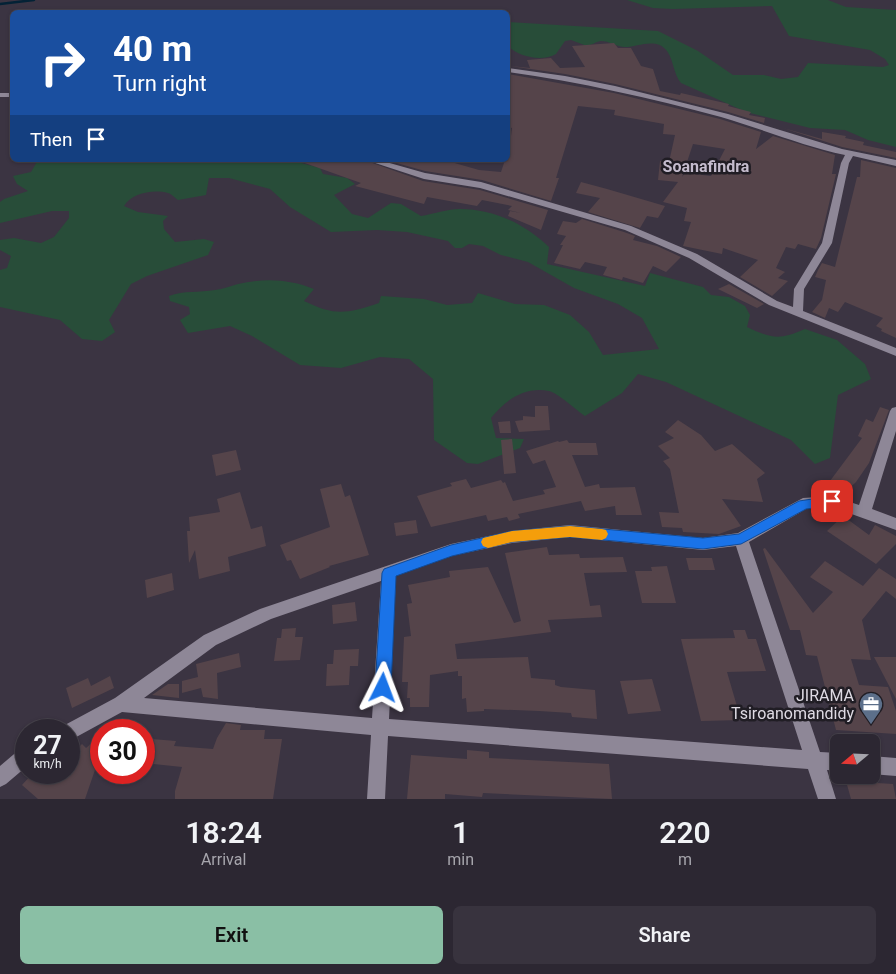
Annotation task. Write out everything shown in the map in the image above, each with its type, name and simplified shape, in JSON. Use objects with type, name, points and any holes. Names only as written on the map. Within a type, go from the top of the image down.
[{"type":"street","points":[[510,70],[565,78],[615,88],[724,116],[769,131],[850,153],[896,163]]},
{"type":"street","points":[[799,309],[797,298],[799,289],[827,244],[845,163],[850,153]]},
{"type":"street","points":[[377,162],[424,176],[481,185],[628,228],[693,256],[773,303],[896,352]]},
{"type":"street","points":[[864,511],[896,411]]},
{"type":"street","points":[[80,726],[121,704],[210,640],[266,614],[451,550],[512,537],[570,531],[703,544],[741,539],[803,504],[832,501],[896,524]]},
{"type":"street","points":[[741,539],[827,799]]},
{"type":"street","points":[[376,799],[389,573]]},
{"type":"street","points":[[121,704],[381,727],[830,761]]},
{"type":"street","points":[[0,778],[15,765]]},
{"type":"street","points":[[880,766],[896,767]]},
{"type":"green space","points":[[627,0],[828,0],[846,7],[896,10],[896,147],[868,140],[845,130],[810,128],[746,112],[681,83],[667,51],[657,44],[651,43],[624,47],[601,41],[587,46],[571,40],[565,41],[556,54],[544,58],[524,55],[510,48],[510,22],[658,31],[698,51],[733,75],[764,75],[781,79],[798,77],[808,63],[883,67],[889,65],[885,59],[870,50],[789,36],[772,6],[653,8]]},
{"type":"green space","points":[[37,162],[298,162],[320,168],[323,174],[347,178],[355,184],[334,195],[352,214],[368,218],[391,203],[401,204],[421,216],[460,209],[497,215],[530,231],[549,247],[547,264],[645,286],[650,273],[703,287],[711,295],[729,297],[745,306],[750,315],[747,327],[756,331],[776,337],[789,335],[805,329],[837,340],[865,364],[871,379],[838,395],[830,458],[815,464],[791,440],[666,382],[638,374],[622,393],[585,416],[553,392],[540,390],[516,396],[503,405],[491,418],[496,438],[524,439],[520,448],[478,464],[467,463],[434,440],[433,379],[409,359],[380,357],[341,368],[300,365],[252,336],[230,326],[188,333],[180,320],[190,314],[189,307],[170,301],[169,296],[180,293],[218,290],[248,282],[276,280],[314,289],[304,301],[324,309],[341,312],[379,303],[381,296],[424,299],[447,305],[472,303],[478,293],[515,304],[544,305],[570,315],[589,332],[603,355],[659,349],[642,318],[618,304],[574,288],[528,262],[501,255],[483,246],[469,244],[462,248],[455,248],[448,241],[407,232],[377,230],[331,232],[290,207],[270,189],[229,178],[209,178],[206,195],[178,200],[168,193],[150,192],[137,195],[124,206],[138,212],[168,216],[163,221],[164,229],[175,242],[204,239],[214,242],[208,255],[147,276],[131,284],[109,320],[115,332],[102,341],[82,339],[60,320],[0,307],[0,270],[7,268],[11,256],[0,250],[0,240],[14,238],[41,243],[54,237],[69,218],[69,211],[52,211],[0,223],[0,202],[28,191],[17,184],[13,176],[31,172]]},
{"type":"building","points":[[614,43],[618,48],[631,48],[641,66],[653,69],[660,91],[680,95],[681,93],[729,104],[728,106],[751,112],[749,115],[765,118],[764,123],[728,112],[615,84],[510,66],[530,68],[527,60],[551,58],[560,68],[585,67],[572,46]]},
{"type":"building","points":[[510,74],[614,93],[720,119],[761,132],[756,149],[773,136],[835,155],[832,174],[836,174],[821,238],[816,249],[798,244],[795,249],[786,247],[776,268],[785,272],[778,278],[788,281],[772,296],[740,277],[758,260],[723,248],[722,254],[683,246],[691,222],[684,221],[687,208],[663,202],[678,182],[658,180],[660,161],[669,162],[675,135],[663,134],[664,124],[614,115],[615,110],[578,106],[551,201],[482,180],[425,171],[393,162],[451,162],[479,170],[501,172],[504,162],[510,162],[512,128],[510,128]],"holes":[[[693,144],[725,149],[711,176],[685,173],[682,177]]]},
{"type":"building","points":[[783,128],[822,139],[822,132],[846,136],[845,138],[864,142],[863,145],[896,152],[896,158],[842,147]]},
{"type":"building","points":[[861,160],[896,168],[896,338],[881,331],[882,329],[876,326],[883,318],[845,302],[838,312],[829,308],[825,318],[812,312],[822,300],[826,280],[815,277],[818,270],[822,263],[835,267],[857,177],[860,177]]},
{"type":"building","points":[[302,162],[370,162],[423,181],[480,190],[548,210],[541,230],[508,216],[510,211],[521,213],[508,210],[512,206],[482,200],[477,206],[427,197],[424,204],[355,186],[361,183]]},
{"type":"building","points":[[581,182],[665,206],[658,218],[647,216],[640,228],[588,212],[600,198],[576,193]]},
{"type":"building","points":[[582,219],[635,236],[633,240],[657,246],[681,257],[666,272],[653,266],[643,283],[623,277],[622,280],[603,275],[607,267],[585,262],[580,269],[554,263],[563,245],[560,245],[566,236],[557,234],[563,221],[576,223]]},
{"type":"building","points":[[729,284],[764,304],[757,308],[718,289]]},
{"type":"building","points":[[535,406],[548,406],[550,430],[519,432],[515,421],[523,420],[523,416],[535,417]]},
{"type":"building","points":[[880,407],[889,410],[869,463],[856,482],[840,497],[826,488],[833,483],[830,481],[862,438],[858,436],[866,419],[873,422]]},
{"type":"building","points":[[678,420],[701,435],[715,451],[732,444],[765,473],[757,479],[763,502],[722,499],[741,526],[719,534],[683,532],[682,528],[662,527],[659,512],[679,513],[670,469],[663,461],[670,458],[658,446],[674,438],[665,432]]},
{"type":"building","points":[[510,421],[511,433],[500,433],[498,422]]},
{"type":"building","points":[[512,439],[516,473],[504,474],[501,440]]},
{"type":"building","points":[[567,440],[569,443],[596,443],[598,455],[572,455],[585,487],[599,484],[600,488],[635,487],[642,515],[616,515],[615,506],[585,511],[581,501],[518,514],[520,518],[509,521],[507,517],[488,521],[486,515],[431,527],[417,496],[452,486],[450,483],[466,479],[471,488],[501,480],[503,483],[505,482],[513,501],[545,494],[543,490],[556,487],[545,460],[533,464],[526,451]]},
{"type":"building","points":[[236,450],[241,470],[216,476],[212,455]]},
{"type":"building","points":[[341,484],[345,497],[350,495],[369,555],[329,566],[300,579],[291,560],[287,561],[280,545],[330,527],[320,489]]},
{"type":"building","points":[[240,492],[251,529],[262,526],[266,546],[228,557],[230,571],[199,579],[195,550],[189,563],[187,531],[190,531],[189,517],[220,512],[217,499]]},
{"type":"building","points":[[843,516],[869,535],[875,525],[896,536],[896,544],[876,564],[827,531]]},
{"type":"building","points":[[416,520],[418,533],[396,536],[394,523]]},
{"type":"building","points":[[547,547],[549,555],[579,554],[580,558],[623,557],[627,572],[584,573],[590,606],[600,605],[602,617],[548,620],[551,632],[455,644],[457,659],[528,657],[531,678],[555,680],[555,685],[561,687],[595,690],[597,719],[572,717],[571,713],[539,711],[484,709],[484,711],[467,712],[466,698],[462,699],[462,676],[458,676],[458,671],[430,675],[429,707],[410,707],[410,698],[407,698],[408,682],[402,682],[404,637],[411,636],[407,604],[412,603],[408,585],[450,577],[449,571],[488,567],[514,623],[521,621],[505,553]]},
{"type":"building","points":[[765,548],[813,613],[833,592],[810,577],[825,561],[863,586],[879,568],[896,579],[896,599],[886,591],[862,620],[871,660],[851,659],[859,685],[888,687],[896,711],[896,734],[836,730],[817,656],[806,655],[800,630],[790,630],[763,549]]},
{"type":"building","points":[[686,558],[712,558],[715,570],[689,570]]},
{"type":"building","points":[[667,566],[676,603],[642,603],[635,571],[652,571],[651,567]]},
{"type":"building","points":[[172,573],[174,590],[147,598],[145,580]]},
{"type":"building","points":[[355,602],[357,621],[333,624],[332,605]]},
{"type":"building","points":[[296,628],[295,637],[303,637],[300,660],[274,661],[277,638],[281,638],[282,629]]},
{"type":"building","points":[[733,630],[745,630],[748,639],[756,639],[766,671],[727,672],[741,720],[701,721],[681,639],[735,638]]},
{"type":"building","points":[[359,649],[358,666],[350,666],[349,685],[326,686],[327,664],[333,664],[334,650]]},
{"type":"building","points":[[239,653],[241,667],[217,673],[218,699],[203,697],[201,688],[182,693],[182,681],[198,677],[196,664]]},
{"type":"building","points":[[874,657],[896,657],[896,699]]},
{"type":"building","points":[[110,676],[114,688],[72,708],[66,688],[88,678],[91,686]]},
{"type":"building","points":[[652,679],[661,711],[628,714],[620,681]]},
{"type":"building","points":[[168,684],[179,684],[179,698],[152,695]]},
{"type":"building","points":[[226,723],[241,725],[240,730],[265,730],[264,739],[282,739],[273,799],[175,799],[175,791],[182,767],[155,764],[155,739],[176,741],[174,746],[213,749]]},
{"type":"building","points":[[82,744],[86,748],[90,745],[90,784],[85,799],[38,799],[22,785],[80,784],[80,746]]},
{"type":"building","points":[[467,750],[489,752],[489,758],[609,764],[612,799],[483,793],[482,797],[445,794],[445,799],[407,799],[411,755],[467,759]]},
{"type":"building","points":[[880,783],[893,784],[896,799],[851,799],[847,784]]},
{"type":"waterway","points":[[0,4],[34,0]]},
{"type":"slow traffic","points":[[488,542],[512,537],[570,531],[602,534]]},
{"type":"place","name":"JIRAMA Tsiroanomandidy","points":[[871,725]]},
{"type":"district","name":"Soanafindra","points":[[706,166]]},
{"type":"route","points":[[383,688],[389,573],[451,550],[512,537],[570,531],[703,544],[741,539],[803,504],[832,501]]}]
